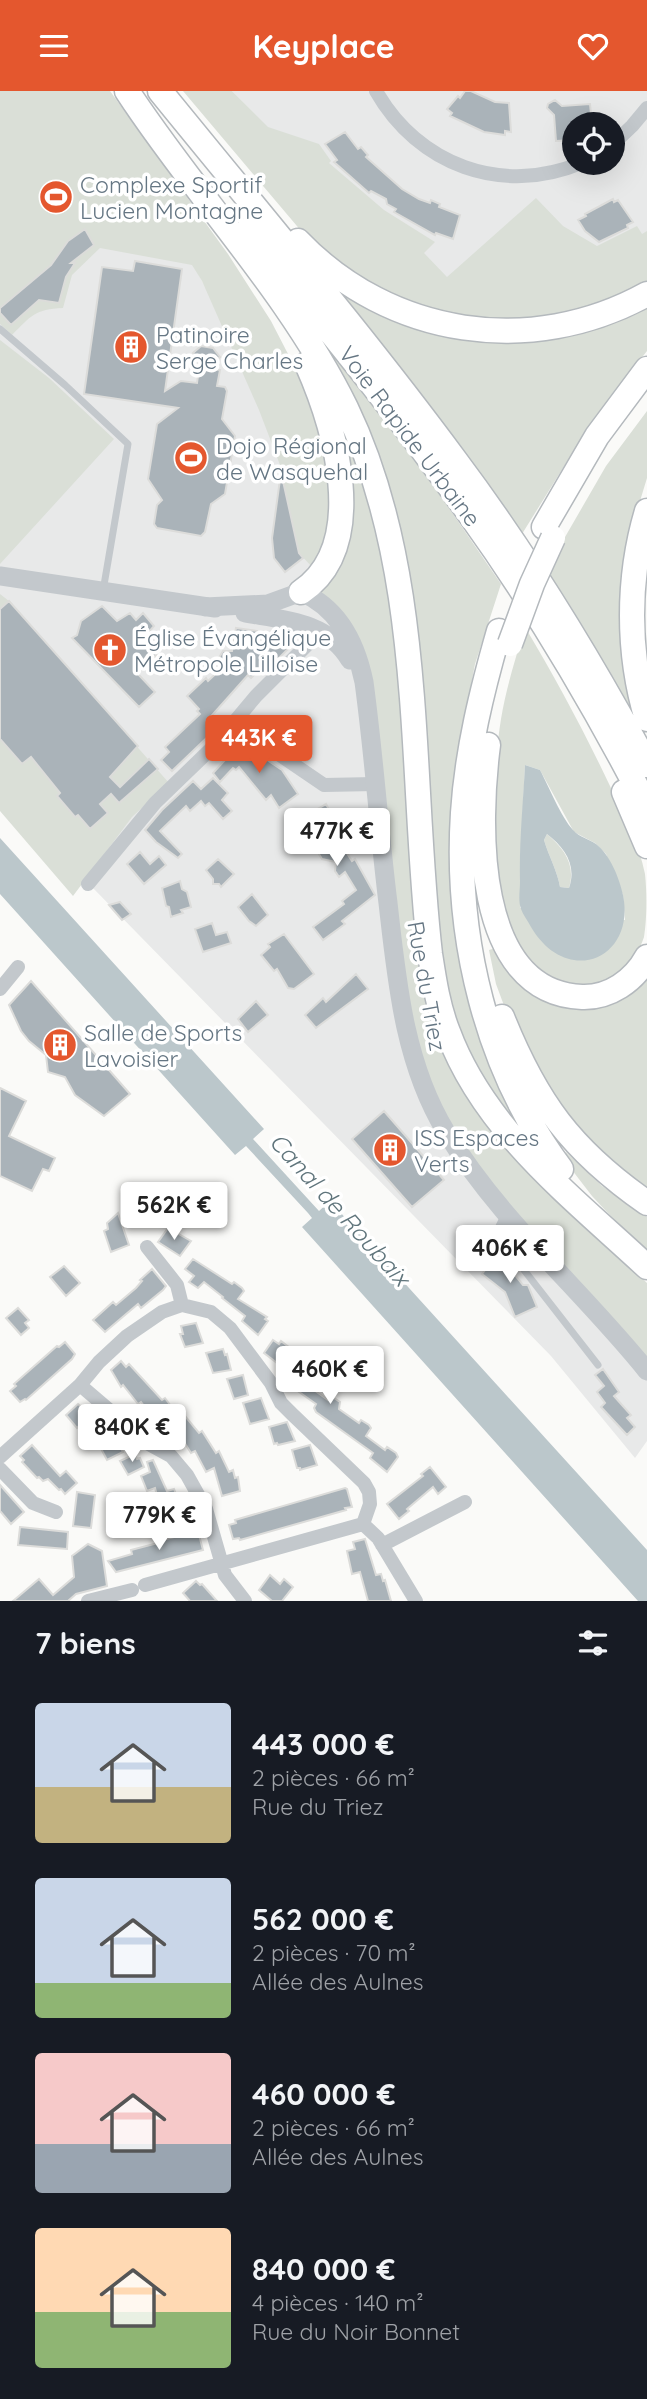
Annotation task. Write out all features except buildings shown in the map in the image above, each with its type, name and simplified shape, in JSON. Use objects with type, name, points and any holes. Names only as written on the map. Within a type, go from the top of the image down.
[{"type":"highway","points":[[127,91],[152,129],[300,328],[329,376],[357,433],[385,513],[404,625],[430,954],[447,1031],[471,1080],[507,1131],[647,1266]]},
{"type":"highway","name":"Voie Rapide Urbaine","points":[[134,91],[384,399],[465,507],[533,607],[584,690],[647,807]]},
{"type":"highway","points":[[164,97],[318,260],[357,288],[399,310],[460,327],[523,331],[582,321],[647,294]]},
{"type":"highway","name":"Voie Rapide Urbaine","points":[[164,97],[356,333],[462,470],[551,600],[647,765]]},
{"type":"highway","points":[[241,248],[291,331],[307,365],[322,403],[338,470],[341,506],[334,546],[318,575],[300,592]]},
{"type":"highway","points":[[647,369],[597,436],[549,532],[533,584],[504,638],[477,716],[463,827],[467,922],[479,992],[499,1054],[519,1102],[555,1161],[595,1210],[647,1266]]},
{"type":"highway","points":[[549,532],[647,395]]},
{"type":"highway","points":[[647,511],[634,573],[632,603],[635,664],[647,719]]},
{"type":"highway","points":[[533,607],[622,788],[647,846]]},
{"type":"highway","points":[[504,638],[491,722],[484,798],[484,860],[494,916],[501,937],[524,971],[552,991],[569,996],[604,994],[618,988],[632,977],[647,957]]},
{"type":"highway","points":[[468,775],[470,871],[477,926],[489,980],[515,1048],[544,1102],[574,1143],[604,1171],[647,1203]]},
{"type":"street","points":[[376,91],[409,135],[432,152],[461,166],[517,176],[562,169]]},
{"type":"street","points":[[625,133],[647,108]]},
{"type":"street","points":[[0,576],[296,622],[321,631],[337,641],[348,656],[358,676],[367,711]]},
{"type":"street","points":[[205,607],[268,604],[300,592]]},
{"type":"street","name":"Rue du Triez","points":[[300,592],[321,601],[330,610],[348,636],[362,672],[396,974],[411,1049],[425,1089],[441,1124],[472,1171],[505,1212],[647,1371]]},
{"type":"street","points":[[88,884],[155,803],[209,751],[256,696],[321,631]]},
{"type":"street","points":[[233,723],[324,785],[375,785]]},
{"type":"street","points":[[0,989],[18,967]]},
{"type":"street","points":[[147,1247],[177,1285],[182,1305]]},
{"type":"street","points":[[0,1457],[80,1385],[99,1362],[134,1331],[162,1312],[182,1305],[204,1309],[224,1321],[271,1383],[281,1403],[365,1483],[370,1504],[363,1524]]},
{"type":"street","points":[[80,1385],[149,1444],[171,1455],[187,1475],[206,1509],[229,1582],[245,1601]]},
{"type":"street","points":[[0,1469],[33,1503],[56,1513]]},
{"type":"street","points":[[382,1545],[465,1502]]},
{"type":"street","points":[[363,1524],[382,1545],[416,1601]]},
{"type":"street","points":[[88,1601],[363,1524]]},
{"type":"lane","points":[[0,329],[128,444],[103,592]]},
{"type":"lane","points":[[505,1212],[497,1230],[510,1251],[598,1365]]},
{"type":"shaded area","points":[[0,91],[101,91],[367,591],[423,1017],[647,1345],[647,1441],[635,1458],[551,1356],[0,793]]},
{"type":"shaded area","points":[[0,91],[110,91],[228,254],[271,321],[302,381],[322,438],[332,480],[327,536],[313,568],[298,552],[280,465],[259,410],[202,281],[192,265],[100,248],[72,275],[63,308],[34,315],[12,335],[0,324]]},
{"type":"shaded area","points":[[183,91],[232,91],[268,127],[319,144],[331,161],[329,163],[384,210],[435,242],[424,253],[447,277],[536,198],[563,226],[597,246],[637,226],[642,234],[647,231],[647,285],[585,311],[496,324],[422,309],[344,269],[302,232]]},
{"type":"shaded area","points":[[232,91],[647,91],[647,254],[461,301],[277,137]]},
{"type":"shaded area","points":[[329,280],[449,331],[647,301],[647,351],[594,418],[522,534],[479,472]]},
{"type":"shaded area","points":[[312,329],[418,463],[501,584],[475,664],[461,738],[455,881],[543,1160],[486,1094],[447,1013],[402,583]]},
{"type":"shaded area","points":[[0,340],[49,378],[114,439],[0,564]]},
{"type":"shaded area","points":[[333,406],[371,498],[396,626],[428,995],[551,1190],[647,1283],[647,1358],[514,1213],[467,1153],[437,1103],[419,1052],[406,993],[370,692],[313,592],[332,563]]},
{"type":"shaded area","points":[[647,411],[647,478],[630,534],[633,704],[629,705],[546,570],[606,466]]},
{"type":"shaded area","points":[[0,594],[169,783],[132,817],[73,896],[0,811]]},
{"type":"shaded area","points":[[525,627],[600,766],[635,840],[645,874],[646,922],[639,949],[622,970],[600,983],[587,986],[561,983],[547,977],[526,961],[512,939],[497,879],[493,810],[497,745],[503,707]],"holes":[[[525,765],[540,770],[574,832],[595,843],[606,854],[623,895],[625,920],[520,908]]]},
{"type":"shaded area","points":[[525,765],[540,770],[573,830],[601,849],[616,874],[623,895],[624,917],[619,936],[609,949],[595,958],[579,961],[562,957],[546,946],[531,927],[520,906]],"holes":[[[547,834],[564,851],[570,864],[569,888],[560,887],[544,840]]]},
{"type":"shaded area","points":[[547,834],[559,845],[570,864],[569,888],[560,887],[544,840]]},
{"type":"shaded area","points":[[0,838],[264,1129],[253,1139],[319,1211],[330,1201],[647,1550],[647,1601],[638,1601],[302,1227],[312,1218],[308,1213],[246,1146],[235,1155],[0,894]]},
{"type":"shaded area","points":[[499,947],[563,1003],[647,969],[647,1197],[565,1123],[509,1019],[496,984],[489,950]]},
{"type":"shaded area","points":[[566,1152],[602,1186],[647,1217],[647,1255],[592,1196],[562,1157]]},
{"type":"place","name":"Complexe Sportif Lucien Montagne","points":[[56,197]]},
{"type":"place","name":"Patinoire Serge Charles","points":[[131,347]]},
{"type":"place","name":"Dojo Régional de Wasquehal","points":[[191,458]]},
{"type":"place","name":"Église Évangélique Métropole Lilloise","points":[[110,650]]},
{"type":"place","name":"Salle de Sports Lavoisier","points":[[60,1045]]},
{"type":"place","name":"ISS Espaces Verts","points":[[390,1150]]},
{"type":"water label","name":"Canal de Roubaix","points":[[340,1209]]}]
